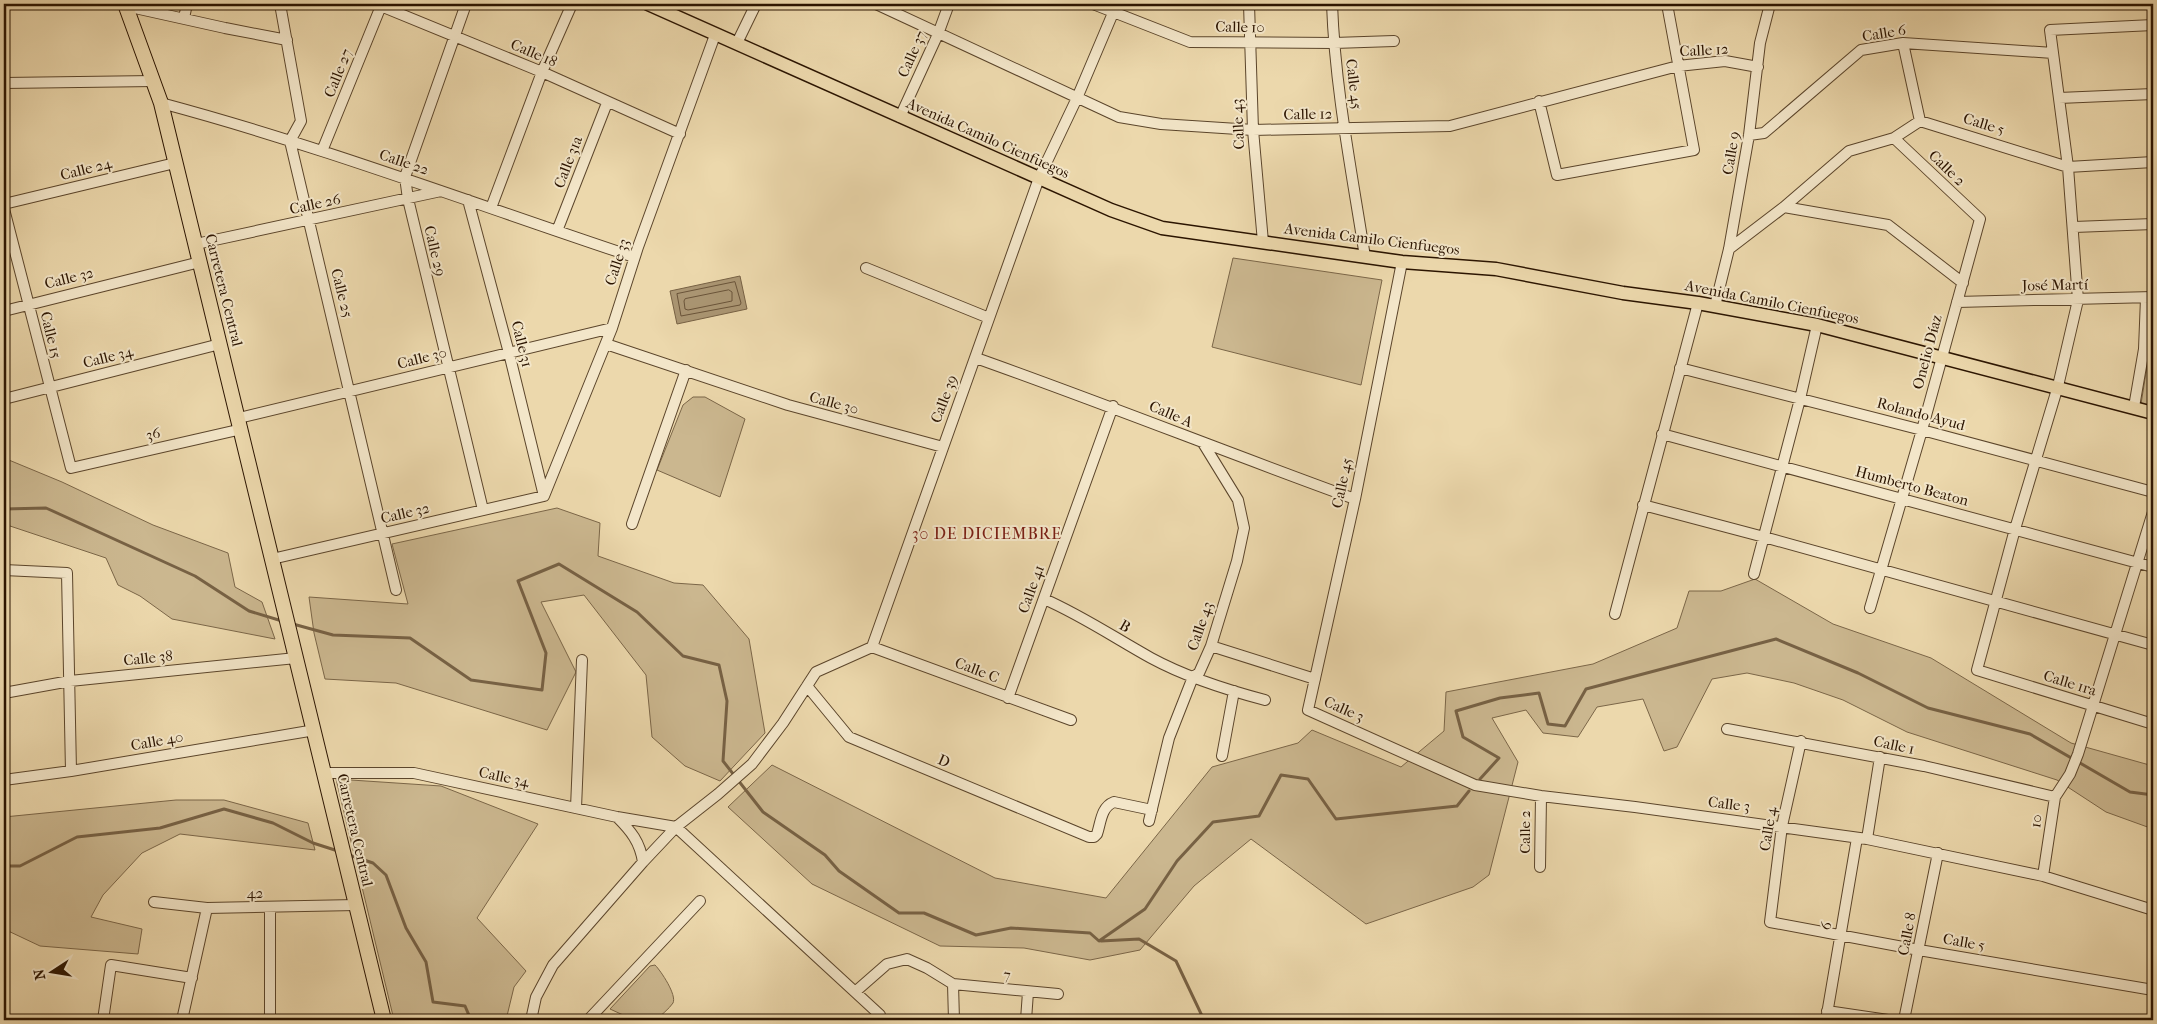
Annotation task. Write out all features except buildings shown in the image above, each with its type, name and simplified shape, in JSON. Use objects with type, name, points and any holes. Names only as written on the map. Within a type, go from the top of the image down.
[{"type":"highway","name":"Carretera Central","points":[[126,5],[162,103],[384,1020]]},
{"type":"main road","name":"Avenida Camilo Cienfuegos","points":[[648,4],[1111,210],[1162,228],[1402,262],[1496,268],[1623,293],[1698,303],[1817,325],[2058,386],[2153,413]]},
{"type":"street","points":[[184,18],[187,4]]},
{"type":"street","points":[[280,4],[301,121],[290,141]]},
{"type":"street","name":"Calle 29","points":[[466,4],[405,177],[408,199],[483,510]]},
{"type":"street","points":[[491,208],[542,72],[572,4]]},
{"type":"street","points":[[737,44],[756,4]]},
{"type":"street","name":"Calle 12","points":[[876,4],[1119,118],[1161,124],[1253,130],[1450,126],[1539,101],[1678,66],[1725,61],[1758,66]]},
{"type":"street","name":"Calle 37","points":[[900,116],[938,34],[949,4]]},
{"type":"street","name":"Calle 10","points":[[1093,4],[1112,8],[1190,42],[1334,43],[1394,41]]},
{"type":"street","name":"Calle 43","points":[[1249,4],[1253,130],[1263,242]]},
{"type":"street","name":"Calle 45","points":[[1332,4],[1334,43],[1344,128],[1365,257]]},
{"type":"street","points":[[1539,101],[1557,175],[1694,150],[1667,4]]},
{"type":"street","name":"Calle 9","points":[[1715,306],[1729,249],[1750,135],[1760,43],[1770,4]]},
{"type":"street","points":[[126,5],[287,40]]},
{"type":"street","name":"Calle 18","points":[[378,5],[542,72],[607,103],[680,134]]},
{"type":"street","name":"Calle 27","points":[[322,151],[378,5]]},
{"type":"street","name":"Calle 39","points":[[872,647],[1039,178],[1077,98],[1112,8]]},
{"type":"street","points":[[1996,602],[2015,529],[2058,386],[2078,300],[2068,167],[2050,30],[2153,25]]},
{"type":"street","name":"Calle 33","points":[[544,496],[612,328],[634,257],[715,35]]},
{"type":"street","points":[[1729,249],[1784,207],[1849,151],[1894,138],[1920,121],[1903,43]]},
{"type":"street","name":"Calle 6","points":[[1750,135],[1764,133],[1861,50],[1903,43],[2053,53]]},
{"type":"street","points":[[4,83],[154,81]]},
{"type":"street","points":[[2059,98],[2153,94]]},
{"type":"street","name":"Calle 22","points":[[162,103],[244,125],[405,177],[634,257]]},
{"type":"street","name":"Calle 31a","points":[[557,231],[607,103]]},
{"type":"street","name":"Calle 5","points":[[1920,121],[2068,167]]},
{"type":"street","name":"Calle 2","points":[[1894,138],[1980,220]]},
{"type":"street","name":"Calle 25","points":[[290,141],[396,590]]},
{"type":"street","points":[[2068,167],[2153,162]]},
{"type":"street","name":"Calle 24","points":[[4,204],[175,163]]},
{"type":"street","name":"Calle 26","points":[[196,244],[441,191]]},
{"type":"street","name":"Calle 31","points":[[468,200],[509,353],[544,496]]},
{"type":"street","points":[[1784,207],[1888,225],[1962,283]]},
{"type":"street","name":"Calle 15","points":[[4,209],[71,468]]},
{"type":"street","name":"Onelio Díaz","points":[[1870,608],[1980,220]]},
{"type":"street","points":[[2074,227],[2153,224]]},
{"type":"street","name":"Calle 32","points":[[4,311],[200,262]]},
{"type":"street","name":"Calle 45","points":[[1308,710],[1355,499],[1402,262]]},
{"type":"street","points":[[866,268],[989,318]]},
{"type":"street","points":[[2134,407],[2149,350],[2150,298]]},
{"type":"street","name":"José Martí","points":[[1957,302],[2150,298]]},
{"type":"street","points":[[1615,614],[1698,303]]},
{"type":"street","points":[[1754,574],[1800,399],[1817,325]]},
{"type":"street","name":"Calle 30","points":[[240,424],[350,391],[612,328]]},
{"type":"street","name":"Calle 34","points":[[4,399],[220,344]]},
{"type":"street","name":"Calle 30","points":[[606,344],[788,405],[943,447]]},
{"type":"street","name":"Calle A","points":[[976,358],[1113,406],[1203,443],[1355,499]]},
{"type":"street","name":"Rolando Ayud","points":[[1680,368],[2153,492]]},
{"type":"street","points":[[632,524],[686,370]]},
{"type":"street","name":"Calle 41","points":[[1008,698],[1113,406]]},
{"type":"street","name":"36","points":[[71,468],[240,424]]},
{"type":"street","name":"Humberto Beaton","points":[[1662,434],[1901,500],[2153,566]]},
{"type":"street","name":"Calle 43","points":[[1149,821],[1169,738],[1193,677],[1199,673],[1211,646],[1237,561],[1244,528],[1238,500],[1203,443]]},
{"type":"street","name":"Calle 32","points":[[272,559],[544,496]]},
{"type":"street","points":[[1644,505],[2153,645]]},
{"type":"street","name":"10","points":[[2043,876],[2054,798],[2070,774],[2078,754],[2153,512]]},
{"type":"street","points":[[4,570],[67,573],[71,771]]},
{"type":"street","name":"B","points":[[1044,599],[1065,608],[1152,659],[1193,677],[1265,700]]},
{"type":"street","name":"Calle 1ra","points":[[1996,602],[1977,670],[2153,724]]},
{"type":"street","points":[[1211,646],[1315,679]]},
{"type":"street","points":[[531,1020],[536,997],[553,965],[676,827],[752,764],[783,723],[816,672],[872,647]]},
{"type":"street","name":"Calle C","points":[[872,647],[1071,720]]},
{"type":"street","name":"Calle 38","points":[[4,693],[70,681],[294,653]]},
{"type":"street","points":[[576,808],[582,660]]},
{"type":"street","name":"D","points":[[807,686],[849,737],[1089,837],[1094,837],[1097,834],[1104,808],[1108,804],[1114,802],[1152,810]]},
{"type":"street","points":[[1222,756],[1234,691]]},
{"type":"street","name":"Calle 3","points":[[1308,710],[1475,784],[1540,796],[1782,826],[1862,838],[2043,876],[2153,910]]},
{"type":"street","name":"Calle 1","points":[[1727,729],[1801,741],[1880,757],[2054,798]]},
{"type":"street","name":"Calle 40","points":[[4,780],[71,771],[315,730]]},
{"type":"street","name":"Calle 4","points":[[1770,922],[1782,826],[1801,741]]},
{"type":"street","name":"6","points":[[1826,1016],[1839,934],[1880,757]]},
{"type":"street","name":"Calle 34","points":[[325,773],[414,773],[617,817],[676,827]]},
{"type":"street","name":"Calle 2","points":[[1540,796],[1540,867]]},
{"type":"street","points":[[617,817],[631,831],[640,847],[643,862]]},
{"type":"street","points":[[676,827],[880,1015]]},
{"type":"street","name":"Calle 8","points":[[1904,1020],[1938,853]]},
{"type":"street","points":[[588,1020],[700,901]]},
{"type":"street","name":"42","points":[[154,902],[207,908],[356,905]]},
{"type":"street","points":[[182,1020],[207,908]]},
{"type":"street","points":[[270,908],[270,1020]]},
{"type":"street","name":"Calle 5","points":[[1770,922],[1919,950],[2153,990]]},
{"type":"street","points":[[855,992],[888,964],[907,959],[927,968],[953,984],[954,1020]]},
{"type":"street","points":[[103,1020],[111,965],[192,978]]},
{"type":"street","name":"7","points":[[953,984],[1058,994]]},
{"type":"street","points":[[1026,1020],[1028,992]]},
{"type":"street","points":[[1826,1016],[1888,1020]]},
{"type":"shaded area","points":[[1233,258],[1382,280],[1361,385],[1212,347]]},
{"type":"shaded area","points":[[2148,360],[2153,361],[2153,407],[2141,404]]},
{"type":"shaded area","points":[[693,397],[705,397],[745,419],[720,497],[657,470],[683,405]]},
{"type":"shaded area","points":[[4,458],[62,482],[153,525],[228,553],[235,587],[262,602],[275,639],[172,619],[140,596],[118,585],[106,558],[4,524]]},
{"type":"shaded area","points":[[557,508],[600,523],[598,556],[674,583],[703,585],[749,639],[765,733],[720,781],[685,766],[652,737],[646,675],[584,595],[541,602],[576,672],[547,730],[396,683],[325,679],[314,633],[309,597],[408,604],[392,544]]},
{"type":"shaded area","points":[[1755,579],[1833,624],[1931,658],[2071,743],[2153,766],[2153,829],[2106,812],[2057,780],[1907,732],[1843,700],[1794,683],[1747,673],[1712,679],[1677,747],[1664,751],[1643,699],[1597,707],[1578,737],[1543,733],[1526,710],[1492,718],[1518,762],[1489,875],[1473,887],[1366,924],[1251,839],[1194,886],[1140,950],[1090,960],[1024,948],[940,946],[812,884],[728,807],[772,765],[995,878],[1106,898],[1212,767],[1298,743],[1312,730],[1401,767],[1444,731],[1446,692],[1593,664],[1677,628],[1689,591],[1721,591]]},
{"type":"shaded area","points":[[336,779],[441,786],[538,824],[477,918],[526,971],[514,987],[506,1020],[394,1020]]},
{"type":"shaded area","points":[[176,800],[224,800],[308,823],[315,850],[180,834],[142,853],[103,895],[91,917],[142,929],[138,954],[40,946],[4,929],[4,817]]},
{"type":"shaded area","points":[[655,965],[673,995],[673,1003],[667,1010],[656,1020],[634,1020],[610,1009],[650,966]]},
{"type":"water","points":[[740,276],[747,309],[677,324],[670,291]]},
{"type":"waterway","points":[[4,509],[46,508],[195,576],[249,611],[282,621]]},
{"type":"waterway","points":[[293,624],[333,635],[410,638],[471,680],[542,690],[546,653],[518,581],[559,564],[637,612],[683,656],[719,665],[727,701],[723,761],[763,812],[825,855],[839,871],[899,913],[924,913],[976,935],[1011,928],[1090,933],[1099,941],[1145,909],[1177,861],[1213,822],[1259,816],[1281,775],[1308,779],[1336,819],[1457,806],[1469,791]]},
{"type":"waterway","points":[[1480,779],[1499,758],[1463,737],[1456,711],[1500,698],[1539,693],[1548,724],[1565,726],[1586,689],[1776,639],[1858,673],[1928,708],[2030,734],[2130,792],[2153,795]]},
{"type":"waterway","points":[[4,866],[20,866],[77,837],[160,828],[224,809],[273,823],[313,843],[338,851]]},
{"type":"waterway","points":[[349,855],[373,863],[386,875],[406,928],[426,962],[433,1002],[465,1006],[471,1020]]},
{"type":"waterway","points":[[1101,941],[1139,939],[1176,961],[1204,1020]]},
{"type":"district","name":"30 DE DICIEMBRE","points":[[987,533]]}]
